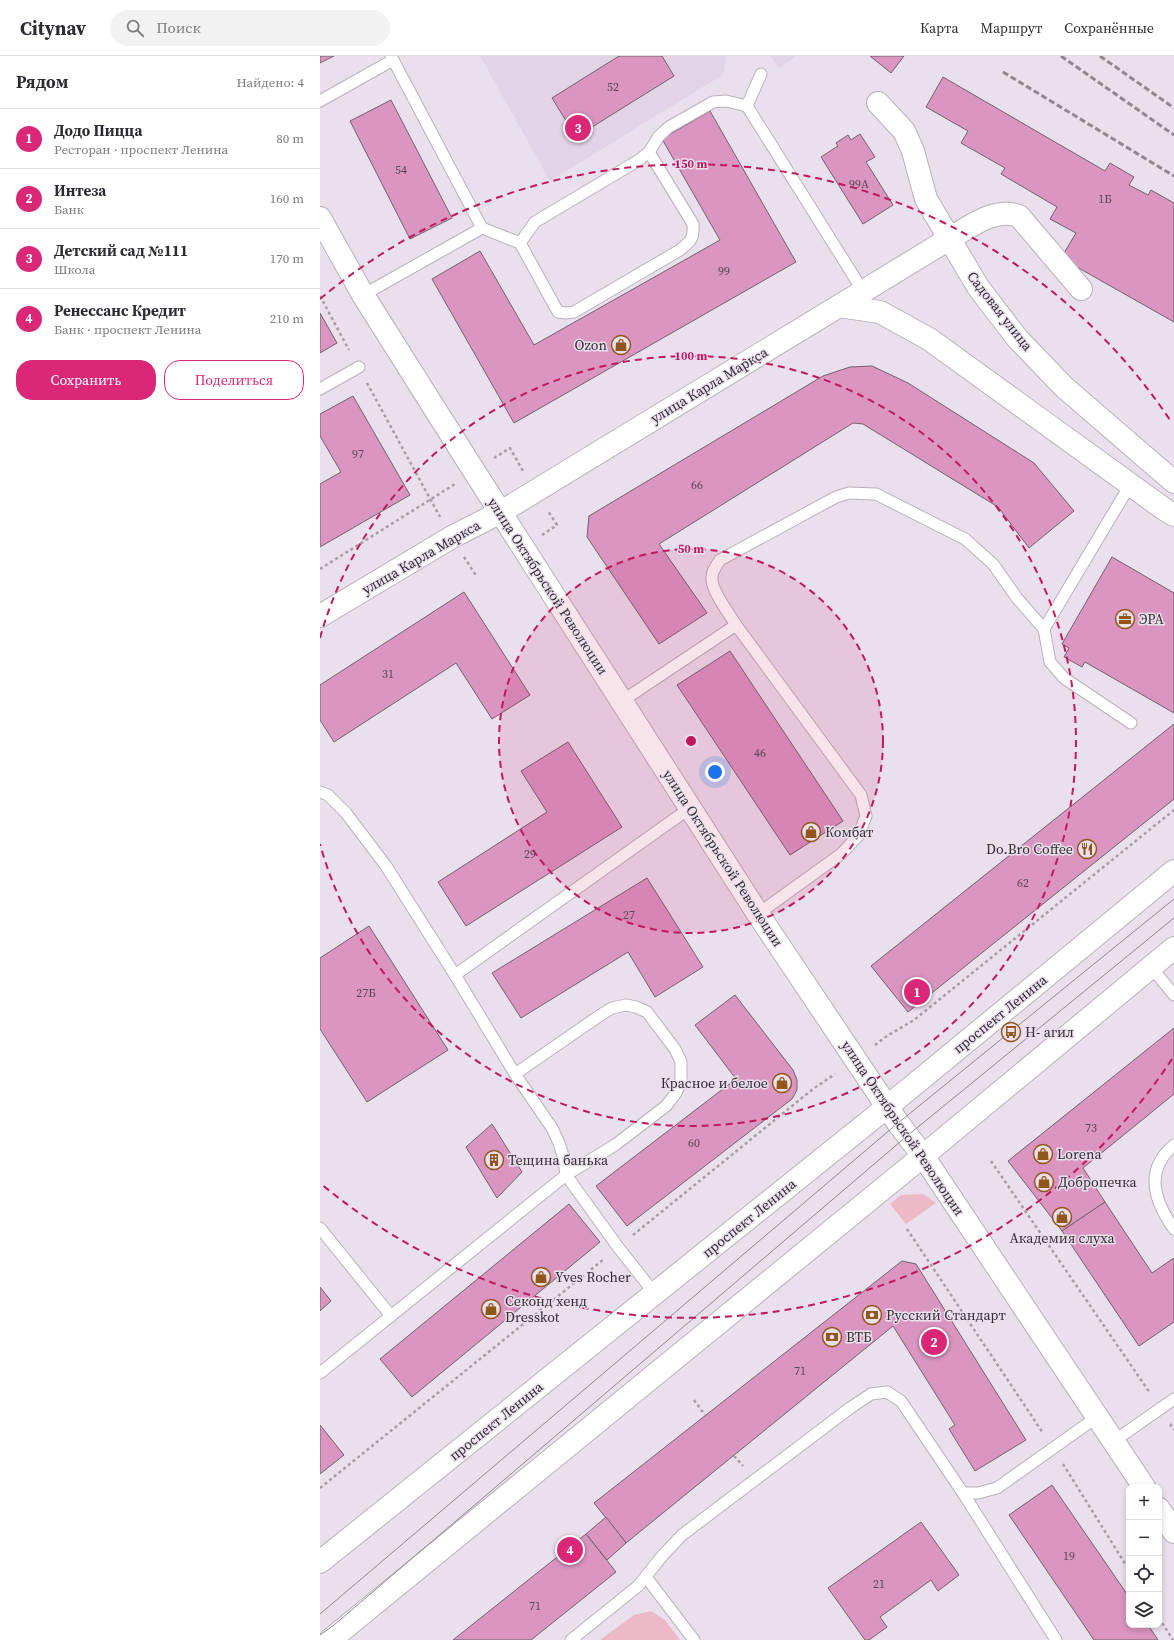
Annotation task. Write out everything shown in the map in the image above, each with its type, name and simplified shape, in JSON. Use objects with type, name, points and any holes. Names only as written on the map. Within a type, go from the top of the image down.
[{"type":"street","name":"Садовая улица","points":[[878,103],[904,132],[913,151],[926,199],[949,239],[978,287],[1017,338],[1064,387],[1174,482]]},
{"type":"street","name":"улица Карла Маркса","points":[[320,616],[452,538],[501,512],[863,291],[990,216],[1002,213],[1012,213],[1019,216],[1081,289]]},
{"type":"street","name":"улица Октябрьской Революции","points":[[320,218],[363,295],[758,914],[907,1136],[923,1156],[1142,1484]]},
{"type":"street","points":[[839,306],[880,312],[929,339],[1130,485],[1174,515]]},
{"type":"street","name":"проспект Ленина","points":[[320,1562],[888,1107],[1174,871]]},
{"type":"street","points":[[330,1640],[923,1156],[1174,948]]},
{"type":"street","points":[[1162,1514],[1174,1532]]},
{"type":"lane","points":[[320,101],[392,58],[482,228],[520,243],[558,312],[574,312],[680,250],[691,241],[694,233],[693,224],[649,152]]},
{"type":"lane","points":[[747,106],[761,74]]},
{"type":"lane","points":[[520,243],[535,222],[639,160],[649,152],[659,136],[669,127],[713,102],[726,101],[747,106],[863,291]]},
{"type":"lane","points":[[363,295],[482,228]]},
{"type":"lane","points":[[320,388],[359,367]]},
{"type":"lane","points":[[1044,629],[1130,485]]},
{"type":"lane","points":[[758,914],[841,854],[858,836],[866,816],[861,795],[736,625],[720,600],[712,581],[712,572],[720,560],[836,498],[849,493],[864,492],[876,494],[965,539],[993,564],[1017,598],[1044,629],[1050,662],[1064,678],[1131,722]]},
{"type":"lane","points":[[622,701],[736,625]]},
{"type":"lane","points":[[320,792],[328,795],[336,802],[361,832],[386,866],[455,974],[515,1074],[552,1128],[559,1142],[564,1159],[566,1175],[618,1247],[655,1294]]},
{"type":"lane","points":[[455,974],[690,808]]},
{"type":"lane","points":[[1151,967],[1174,995]]},
{"type":"lane","points":[[320,1373],[566,1175],[615,1145],[666,1106],[676,1094],[681,1082],[681,1062],[675,1049],[648,1012],[636,1006],[626,1005],[612,1008],[602,1014],[515,1074]]},
{"type":"lane","points":[[1174,1145],[1166,1152],[1156,1169],[1154,1183],[1158,1201],[1164,1214],[1174,1229]]},
{"type":"lane","points":[[320,1228],[391,1316]]},
{"type":"lane","points":[[571,1640],[638,1586],[663,1555],[682,1535],[850,1408],[871,1394],[887,1392],[902,1402],[963,1492],[1056,1640]]},
{"type":"lane","points":[[1114,1441],[1174,1400]]},
{"type":"lane","points":[[963,1492],[978,1493],[996,1488],[1097,1417]]},
{"type":"lane","points":[[646,1577],[694,1640]]},
{"type":"path","points":[[320,296],[452,538],[477,577]]},
{"type":"path","points":[[320,1488],[813,1089],[887,1036],[914,1020],[1174,810]]},
{"type":"path","points":[[991,1161],[1174,1430]]},
{"type":"path","points":[[907,1229],[1052,1448],[1126,1565]]},
{"type":"path","points":[[694,1400],[705,1415]]},
{"type":"path","points":[[1162,1623],[1173,1640]]},
{"type":"shaded area","points":[[480,56],[726,56],[724,74],[550,181]]},
{"type":"shaded area","points":[[770,56],[796,56],[779,68]]},
{"type":"shaded area","points":[[923,1194],[936,1203],[906,1224],[890,1204],[901,1195]]},
{"type":"shaded area","points":[[651,1611],[665,1620],[680,1640],[600,1640],[634,1615]]},
{"type":"building","points":[[320,56],[334,56],[320,63]]},
{"type":"building","points":[[619,56],[662,56],[674,76],[576,137],[552,98]]},
{"type":"building","points":[[870,56],[904,56],[891,73]]},
{"type":"building","points":[[943,77],[1105,171],[1110,163],[1134,177],[1129,185],[1148,195],[1151,190],[1174,203],[1174,322],[1061,258],[1076,233],[1050,219],[1057,207],[1001,174],[1005,168],[961,143],[968,131],[926,107]]},
{"type":"building","points":[[391,100],[452,218],[410,239],[350,121]]},
{"type":"building","points":[[710,111],[796,262],[514,423],[432,279],[480,251],[534,345],[720,240],[662,139]]},
{"type":"building","points":[[860,134],[875,157],[866,162],[893,205],[863,224],[821,157],[838,146],[836,143],[848,135],[851,140]]},
{"type":"building","points":[[320,313],[337,343],[320,353]]},
{"type":"building","points":[[872,366],[908,383],[1034,463],[1074,511],[1029,548],[998,507],[863,424],[853,423],[659,544],[707,613],[659,644],[587,537],[589,516],[823,376],[850,367]]},
{"type":"building","points":[[353,396],[410,495],[320,547],[320,484],[341,472],[320,436],[320,414]]},
{"type":"building","name":"ЭРА","points":[[1112,557],[1174,593],[1174,713],[1085,662],[1082,667],[1064,657],[1069,648],[1062,644]]},
{"type":"building","points":[[464,592],[530,695],[492,719],[456,663],[334,742],[320,720],[320,685]]},
{"type":"building","points":[[730,651],[843,821],[790,855],[677,685]]},
{"type":"building","points":[[1174,724],[1174,799],[908,1012],[871,966]]},
{"type":"building","points":[[568,742],[622,827],[466,926],[438,882],[547,812],[521,771]]},
{"type":"building","points":[[647,878],[703,967],[655,997],[628,952],[521,1018],[492,973]]},
{"type":"building","points":[[369,926],[448,1050],[367,1102],[320,1029],[320,958]]},
{"type":"building","points":[[735,995],[793,1070],[797,1080],[797,1090],[792,1099],[627,1226],[596,1186],[736,1079],[695,1025]]},
{"type":"building","points":[[1174,1028],[1174,1094],[1083,1168],[1105,1202],[1062,1231],[1008,1161]]},
{"type":"building","name":"Тещина банька","points":[[492,1124],[522,1172],[497,1198],[466,1147]]},
{"type":"building","points":[[1105,1202],[1152,1273],[1174,1258],[1174,1322],[1139,1346],[1062,1231]]},
{"type":"building","points":[[569,1204],[600,1242],[412,1397],[380,1359]]},
{"type":"building","points":[[902,1261],[916,1264],[1026,1440],[975,1471],[949,1429],[955,1425],[893,1326],[626,1543],[594,1503]]},
{"type":"building","points":[[320,1287],[331,1301],[320,1311]]},
{"type":"building","points":[[320,1425],[344,1455],[320,1474]]},
{"type":"building","points":[[1052,1485],[1126,1593],[1126,1628],[1150,1628],[1158,1640],[1094,1640],[1009,1515]]},
{"type":"building","points":[[606,1517],[626,1543],[607,1560],[586,1534]]},
{"type":"building","points":[[921,1522],[959,1575],[938,1591],[931,1580],[880,1617],[887,1627],[869,1640],[865,1640],[828,1588]]},
{"type":"building","points":[[586,1534],[616,1572],[531,1640],[453,1640]]},
{"type":"tram line","points":[[320,1614],[898,1123],[1174,899]]},
{"type":"tram line","points":[[320,1635],[334,1625],[907,1136],[1174,918]]},
{"type":"railway","points":[[1061,56],[1174,135]]},
{"type":"railway","points":[[1100,56],[1174,108]]},
{"type":"railway","points":[[1003,72],[1174,176]]},
{"type":"place","name":"Детский сад №111","points":[[578,128]]},
{"type":"place","name":"Ozon","points":[[621,345]]},
{"type":"place","name":"ЭРА","points":[[1125,619]]},
{"type":"place","name":"Комбат","points":[[811,832]]},
{"type":"place","name":"Do.Bro Coffee","points":[[1087,849]]},
{"type":"place","name":"Додо Пицца","points":[[917,992]]},
{"type":"place","name":"Н- агил","points":[[1011,1032]]},
{"type":"place","name":"Красное и белое","points":[[782,1083]]},
{"type":"place","name":"Lorena","points":[[1043,1154]]},
{"type":"place","name":"Тещина банька","points":[[494,1160]]},
{"type":"place","name":"Добропечка","points":[[1044,1182]]},
{"type":"place","name":"Академия слуха","points":[[1062,1217]]},
{"type":"place","name":"Yves Rocher","points":[[541,1277]]},
{"type":"place","name":"Секонд хенд Dresskot","points":[[491,1309]]},
{"type":"place","name":"Русский Стандарт","points":[[872,1315]]},
{"type":"place","name":"ВТБ","points":[[832,1337]]},
{"type":"place","name":"Интеза","points":[[934,1342]]},
{"type":"place","name":"Ренессанс Кредит","points":[[570,1550]]}]
